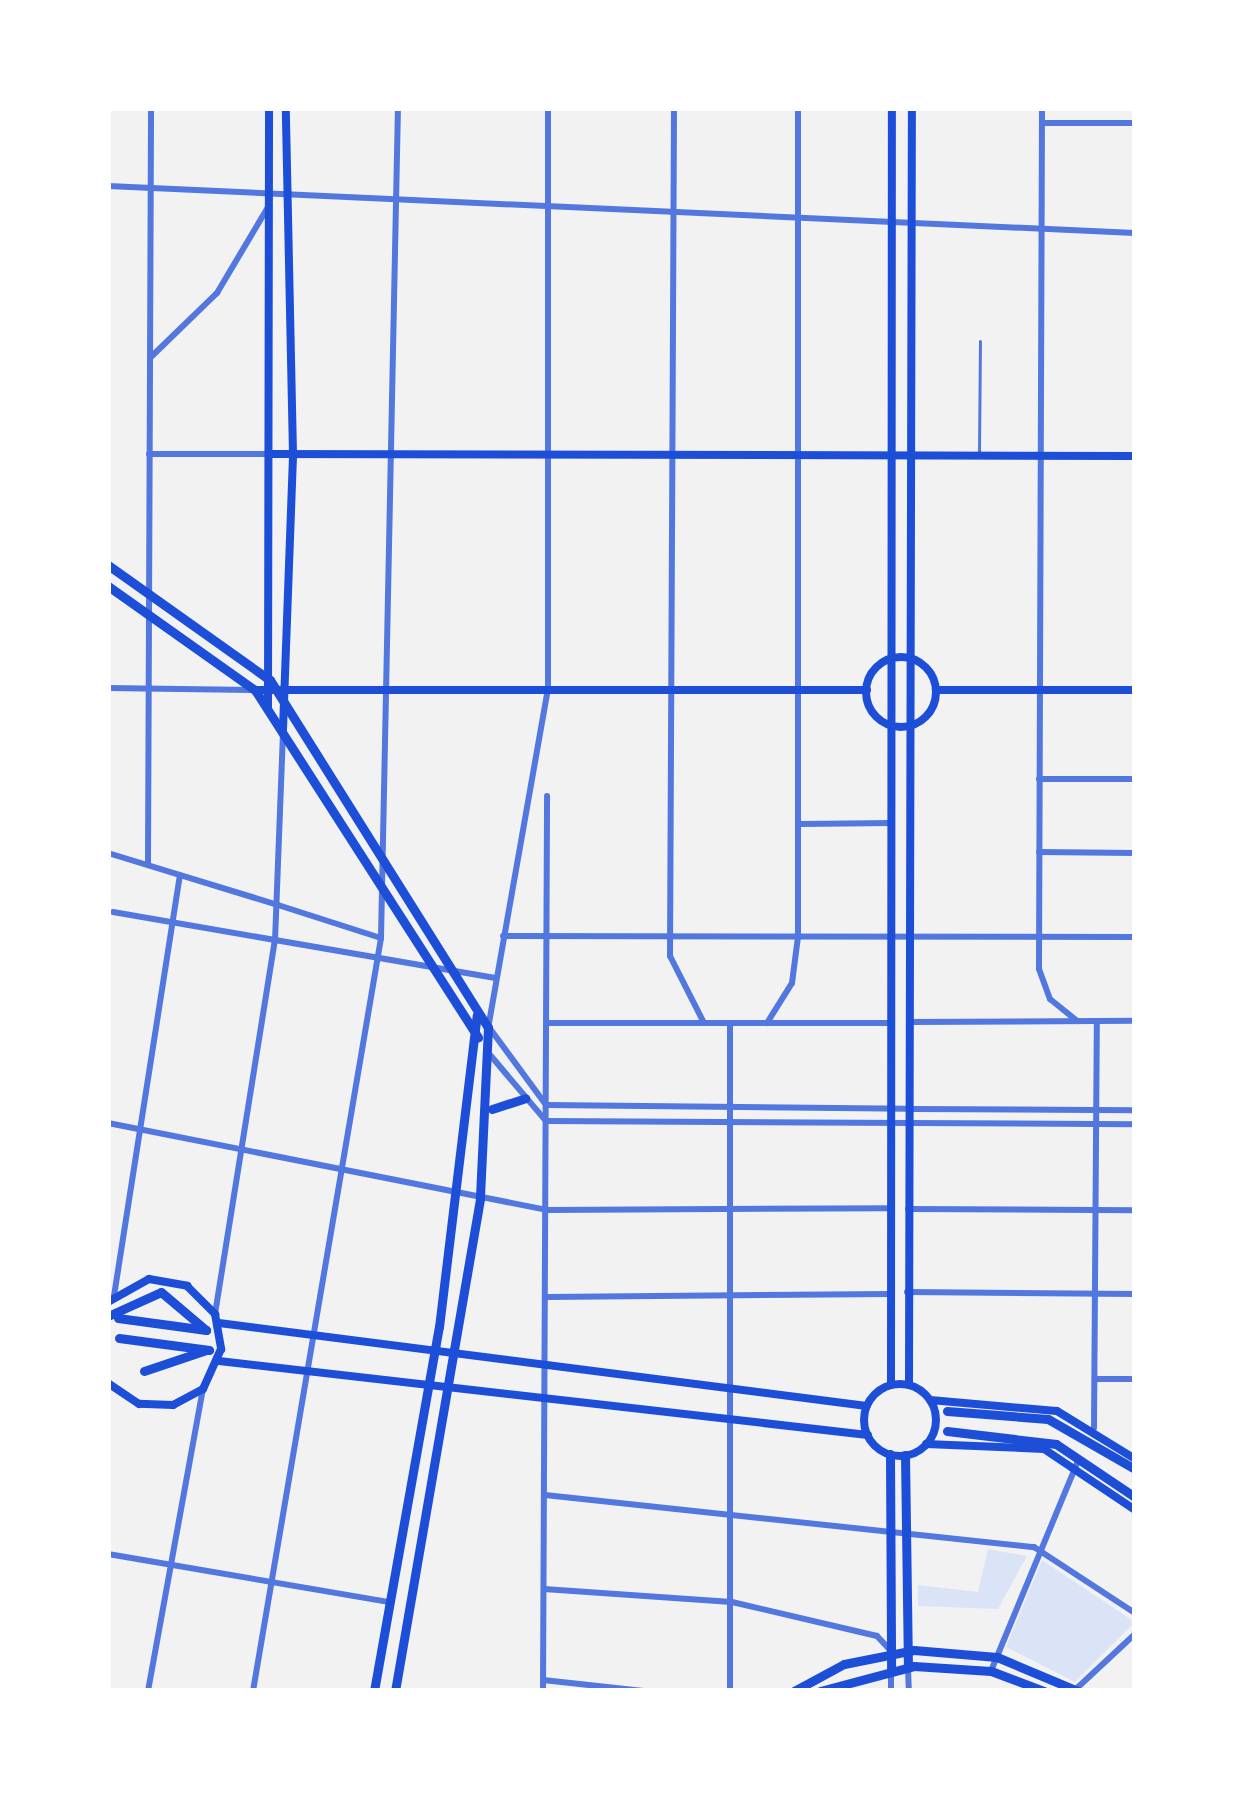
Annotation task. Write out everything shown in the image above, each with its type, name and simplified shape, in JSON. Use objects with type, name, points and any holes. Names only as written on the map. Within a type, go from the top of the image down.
[{"type":"main road","points":[[268,707],[272,686],[269,108]]},
{"type":"main road","points":[[283,729],[291,688],[293,454],[286,108]]},
{"type":"main road","points":[[891,1385],[892,108]]},
{"type":"main road","points":[[909,1385],[912,108]]},
{"type":"main road","points":[[270,454],[1135,456]]},
{"type":"main road","points":[[108,566],[148,590],[272,686],[488,1027],[492,1109],[480,1199],[395,1691]]},
{"type":"main road","points":[[108,586],[148,609],[255,690],[491,1056]]},
{"type":"main road","points":[[892,658],[911,658]]},
{"type":"main road","points":[[867,690],[892,658]]},
{"type":"main road","points":[[911,658],[936,690]]},
{"type":"main road","points":[[255,690],[272,686],[867,690]]},
{"type":"main road","points":[[867,690],[892,726]]},
{"type":"main road","points":[[936,690],[1135,690]]},
{"type":"main road","points":[[910,726],[936,690]]},
{"type":"main road","points":[[892,726],[910,726]]},
{"type":"main road","points":[[374,1691],[434,1354],[478,1037],[477,1013]]},
{"type":"main road","points":[[492,1109],[525,1098]]},
{"type":"main road","points":[[111,1299],[169,1280],[217,1319],[452,1357],[733,1393],[867,1406],[891,1385],[909,1385],[930,1400],[1023,1404],[1094,1428],[1135,1459]]},
{"type":"main road","points":[[161,1292],[206,1330],[113,1317],[161,1292]]},
{"type":"main road","points":[[109,1385],[156,1407],[203,1389],[219,1361],[217,1319]]},
{"type":"main road","points":[[119,1338],[207,1350],[144,1371]]},
{"type":"main road","points":[[219,1361],[545,1405],[868,1435],[890,1454],[905,1455],[926,1444],[1028,1446],[1077,1463],[1135,1510]]},
{"type":"main road","points":[[926,1444],[930,1400]]},
{"type":"main road","points":[[867,1406],[868,1435]]},
{"type":"main road","points":[[946,1411],[1048,1419],[1135,1468]]},
{"type":"main road","points":[[947,1431],[1056,1444],[1135,1497]]},
{"type":"main road","points":[[890,1454],[891,1669]]},
{"type":"main road","points":[[905,1455],[908,1667]]},
{"type":"main road","points":[[794,1691],[891,1652],[908,1650],[997,1657],[1077,1690]]},
{"type":"main road","points":[[820,1691],[908,1667],[991,1671],[1043,1691]]},
{"type":"main road","points":[[377,1670],[398,1673]]},
{"type":"street","points":[[148,864],[151,108]]},
{"type":"street","points":[[253,1691],[381,938],[392,689],[398,108]]},
{"type":"street","points":[[546,1105],[488,1027],[548,689],[548,108]]},
{"type":"street","points":[[674,108],[670,936],[677,988],[704,1023]]},
{"type":"street","points":[[767,1023],[792,983],[798,937],[798,108]]},
{"type":"street","points":[[1042,108],[1039,937],[1045,990],[1077,1021]]},
{"type":"street","points":[[1042,123],[1135,123]]},
{"type":"street","points":[[108,186],[398,192],[892,226],[1135,233]]},
{"type":"street","points":[[150,358],[217,293],[270,204]]},
{"type":"street","points":[[149,454],[270,454]]},
{"type":"street","points":[[108,688],[255,690]]},
{"type":"street","points":[[217,1319],[275,941],[283,729]]},
{"type":"street","points":[[1040,779],[1135,779]]},
{"type":"street","points":[[543,1691],[547,796]]},
{"type":"street","points":[[798,824],[892,824]]},
{"type":"street","points":[[1040,852],[1135,853]]},
{"type":"street","points":[[111,857],[148,864],[381,938]]},
{"type":"street","points":[[111,1299],[180,875]]},
{"type":"street","points":[[113,912],[495,978]]},
{"type":"street","points":[[502,935],[1135,938]]},
{"type":"street","points":[[1117,1021],[1135,1010]]},
{"type":"street","points":[[1094,1428],[1096,1021]]},
{"type":"street","points":[[908,1022],[1135,1022]]},
{"type":"street","points":[[547,1023],[892,1023]]},
{"type":"street","points":[[730,1024],[730,1691]]},
{"type":"street","points":[[491,1056],[546,1121],[1135,1124]]},
{"type":"street","points":[[546,1105],[1135,1110]]},
{"type":"street","points":[[108,1123],[343,1162],[480,1199],[546,1210],[891,1208]]},
{"type":"street","points":[[908,1209],[1135,1210]]},
{"type":"street","points":[[908,1292],[1135,1294]]},
{"type":"street","points":[[547,1297],[891,1294]]},
{"type":"street","points":[[1096,1379],[1135,1379]]},
{"type":"street","points":[[148,1691],[203,1389]]},
{"type":"street","points":[[991,1671],[1077,1463]]},
{"type":"street","points":[[545,1495],[1041,1549],[1135,1613]]},
{"type":"street","points":[[108,1554],[388,1603]]},
{"type":"street","points":[[544,1589],[732,1602],[877,1636],[891,1652]]},
{"type":"street","points":[[1077,1690],[1135,1634]]},
{"type":"street","points":[[908,1667],[909,1691]]},
{"type":"street","points":[[891,1669],[891,1691]]},
{"type":"street","points":[[543,1680],[643,1691]]},
{"type":"lane","points":[[979,455],[980,341]]},
{"type":"shaded area","points":[[988,1549],[1027,1556],[998,1609],[918,1606],[918,1585],[978,1592]]},
{"type":"shaded area","points":[[1042,1560],[1135,1622],[1075,1682],[1006,1647]]}]
